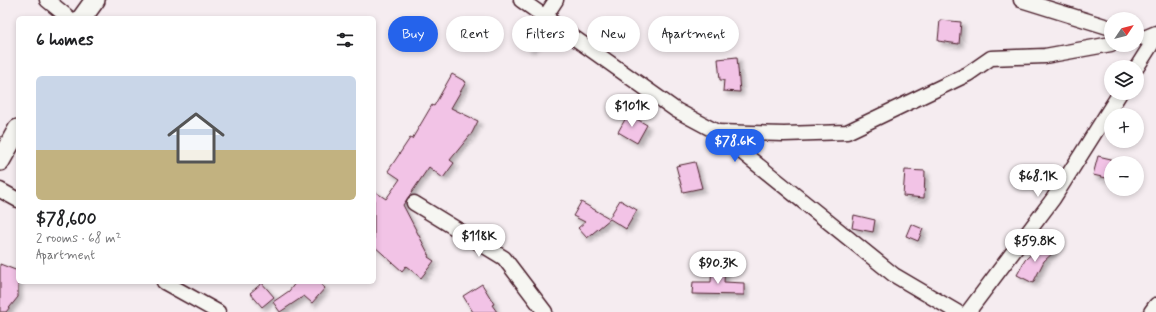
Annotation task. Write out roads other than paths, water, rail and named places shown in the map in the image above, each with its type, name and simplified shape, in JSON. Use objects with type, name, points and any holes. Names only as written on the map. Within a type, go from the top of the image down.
[{"type":"street","points":[[47,0],[67,16]]},
{"type":"street","points":[[83,16],[95,0]]},
{"type":"street","points":[[521,0],[546,16],[556,0]]},
{"type":"street","points":[[1021,0],[1104,26]]},
{"type":"street","points":[[1139,60],[1146,37]]},
{"type":"street","points":[[579,40],[676,110],[717,132],[894,275],[957,312]]},
{"type":"street","points":[[717,132],[784,134],[847,132],[968,74],[991,58],[1045,56],[1104,45]]},
{"type":"street","points":[[968,312],[1053,199],[1116,100]]},
{"type":"street","points":[[0,161],[16,133]]},
{"type":"street","points":[[0,190],[16,199]]},
{"type":"street","points":[[414,203],[504,258],[545,312]]},
{"type":"street","points":[[168,284],[218,312]]},
{"type":"street","points":[[1151,312],[1156,305]]}]
